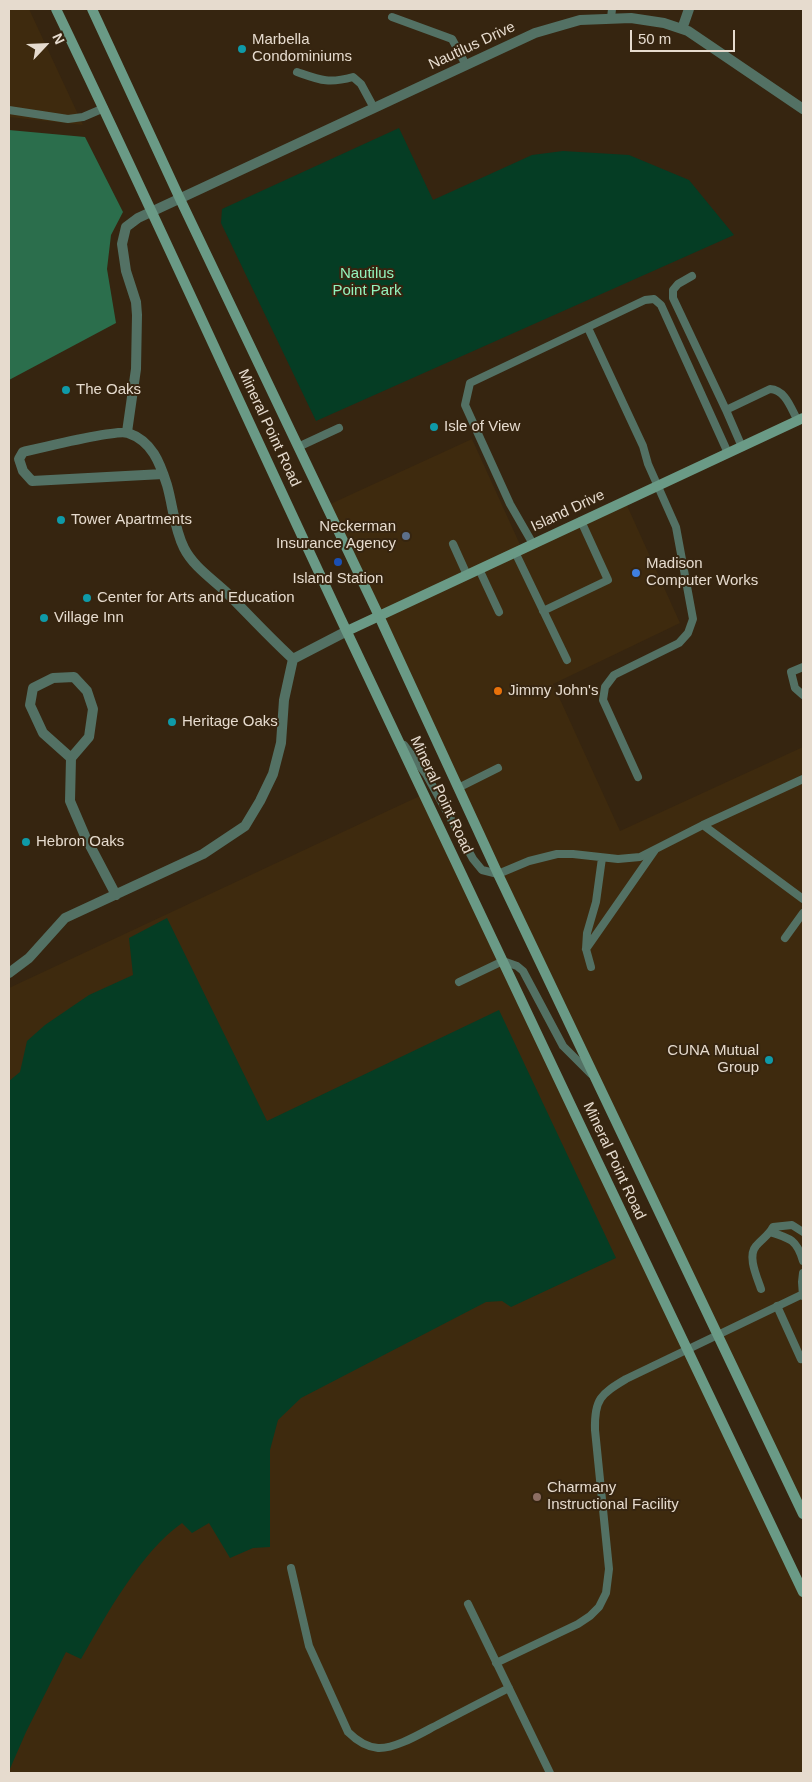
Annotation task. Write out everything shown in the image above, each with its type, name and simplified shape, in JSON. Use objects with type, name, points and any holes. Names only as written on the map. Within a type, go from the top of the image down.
[{"type":"main road","name":"Mineral Point Road","points":[[56,9],[153,212],[347,631],[803,1592]]},
{"type":"main road","name":"Mineral Point Road","points":[[92,9],[180,199],[379,616],[498,874],[803,1514]]},
{"type":"main road","name":"Island Drive","points":[[347,631],[800,420]]},
{"type":"street","points":[[682,29],[689,9]]},
{"type":"street","name":"Nautilus Drive","points":[[127,432],[136,369],[138,315],[126,271],[122,244],[126,227],[180,199],[535,33],[611,13],[688,30],[803,109]]},
{"type":"street","points":[[163,474],[32,481],[23,470],[19,459],[23,452],[127,432],[146,443],[158,459],[168,487],[174,521],[184,549],[202,572],[225,591],[293,660]]},
{"type":"street","points":[[9,973],[29,958],[65,918],[203,854],[245,826],[273,774],[281,743],[284,700],[293,660],[347,631]]},
{"type":"street","points":[[71,758],[43,733],[30,705],[33,688],[53,678],[74,677],[86,691],[93,709],[89,737],[71,758],[70,801],[85,836],[116,895]]},
{"type":"lane","points":[[392,18],[452,39],[466,65]]},
{"type":"lane","points":[[297,72],[326,82],[353,78],[361,84],[374,108]]},
{"type":"lane","points":[[9,110],[68,119],[83,117],[104,108]]},
{"type":"lane","points":[[692,276],[678,284],[673,290],[673,298],[742,447]]},
{"type":"lane","points":[[533,544],[510,504],[465,405],[470,383],[645,300],[654,299],[661,305],[728,453]]},
{"type":"lane","points":[[588,328],[643,446],[648,464],[676,527],[693,619],[688,633],[679,643],[614,675],[604,687],[603,700],[638,777]]},
{"type":"lane","points":[[726,410],[770,389],[776,389],[783,394],[800,420]]},
{"type":"lane","points":[[298,447],[339,428]]},
{"type":"lane","points":[[543,611],[608,580],[581,521]]},
{"type":"lane","points":[[453,544],[467,575]]},
{"type":"lane","points":[[515,552],[567,660]]},
{"type":"lane","points":[[479,569],[499,612]]},
{"type":"lane","points":[[803,667],[791,672],[795,688],[803,695]]},
{"type":"lane","points":[[398,737],[426,774],[473,859],[482,870],[498,874],[529,861],[557,854],[618,859],[640,857],[703,825],[803,779]]},
{"type":"lane","points":[[458,788],[498,768]]},
{"type":"lane","points":[[703,825],[803,899]]},
{"type":"lane","points":[[586,948],[656,848]]},
{"type":"lane","points":[[591,967],[586,948],[587,933],[596,902],[602,858]]},
{"type":"lane","points":[[785,938],[803,913]]},
{"type":"lane","points":[[459,982],[503,961],[523,970],[563,1046],[595,1077]]},
{"type":"lane","points":[[761,1289],[752,1256],[754,1248],[773,1227],[792,1225],[803,1232]]},
{"type":"lane","points":[[770,1232],[792,1240],[799,1247],[803,1261]]},
{"type":"lane","points":[[796,1244],[803,1238]]},
{"type":"lane","points":[[496,1662],[578,1624],[599,1607],[606,1593],[609,1568],[594,1413],[599,1399],[610,1389],[636,1374],[803,1295],[803,1273]]},
{"type":"lane","points":[[777,1306],[801,1359],[803,1357]]},
{"type":"lane","points":[[290,1568],[309,1646],[348,1732],[366,1746],[379,1748],[408,1739],[508,1688]]},
{"type":"lane","points":[[468,1604],[550,1773]]},
{"type":"shaded area","points":[[9,9],[29,9],[83,125],[9,117]]},
{"type":"shaded area","points":[[472,439],[522,549],[625,501],[680,623],[553,684],[620,831],[803,747],[803,1514],[326,506]]},
{"type":"shaded area","points":[[424,794],[803,1592],[803,1773],[9,1773],[9,988]]},
{"type":"green space","name":"Nautilus Point Park","points":[[399,128],[433,200],[532,155],[563,151],[629,155],[689,180],[734,235],[316,421],[221,223],[222,209]]},
{"type":"green space","points":[[9,130],[85,137],[123,212],[111,235],[107,269],[116,323],[9,380]]},
{"type":"green space","points":[[167,918],[267,1121],[499,1010],[616,1258],[511,1307],[502,1301],[486,1302],[301,1398],[278,1420],[270,1450],[270,1547],[253,1548],[230,1558],[209,1523],[192,1533],[182,1523],[138,1567],[125,1585],[81,1659],[66,1652],[26,1732],[9,1771],[9,1081],[20,1072],[27,1041],[45,1025],[89,995],[133,975],[129,938]]},
{"type":"place","name":"Marbella Condominiums","points":[[242,49]]},
{"type":"place","name":"The Oaks","points":[[66,390]]},
{"type":"place","name":"Isle of View","points":[[434,427]]},
{"type":"place","name":"Tower Apartments","points":[[61,520]]},
{"type":"place","name":"Neckerman Insurance Agency","points":[[406,536]]},
{"type":"place","name":"Island Station","points":[[338,562]]},
{"type":"place","name":"Madison Computer Works","points":[[636,573]]},
{"type":"place","name":"Center for Arts and Education","points":[[87,598]]},
{"type":"place","name":"Village Inn","points":[[44,618]]},
{"type":"place","name":"Jimmy John's","points":[[498,691]]},
{"type":"place","name":"Heritage Oaks","points":[[172,722]]},
{"type":"place","name":"Hebron Oaks","points":[[26,842]]},
{"type":"place","name":"CUNA Mutual Group","points":[[769,1060]]},
{"type":"place","name":"Charmany Instructional Facility","points":[[537,1497]]}]
